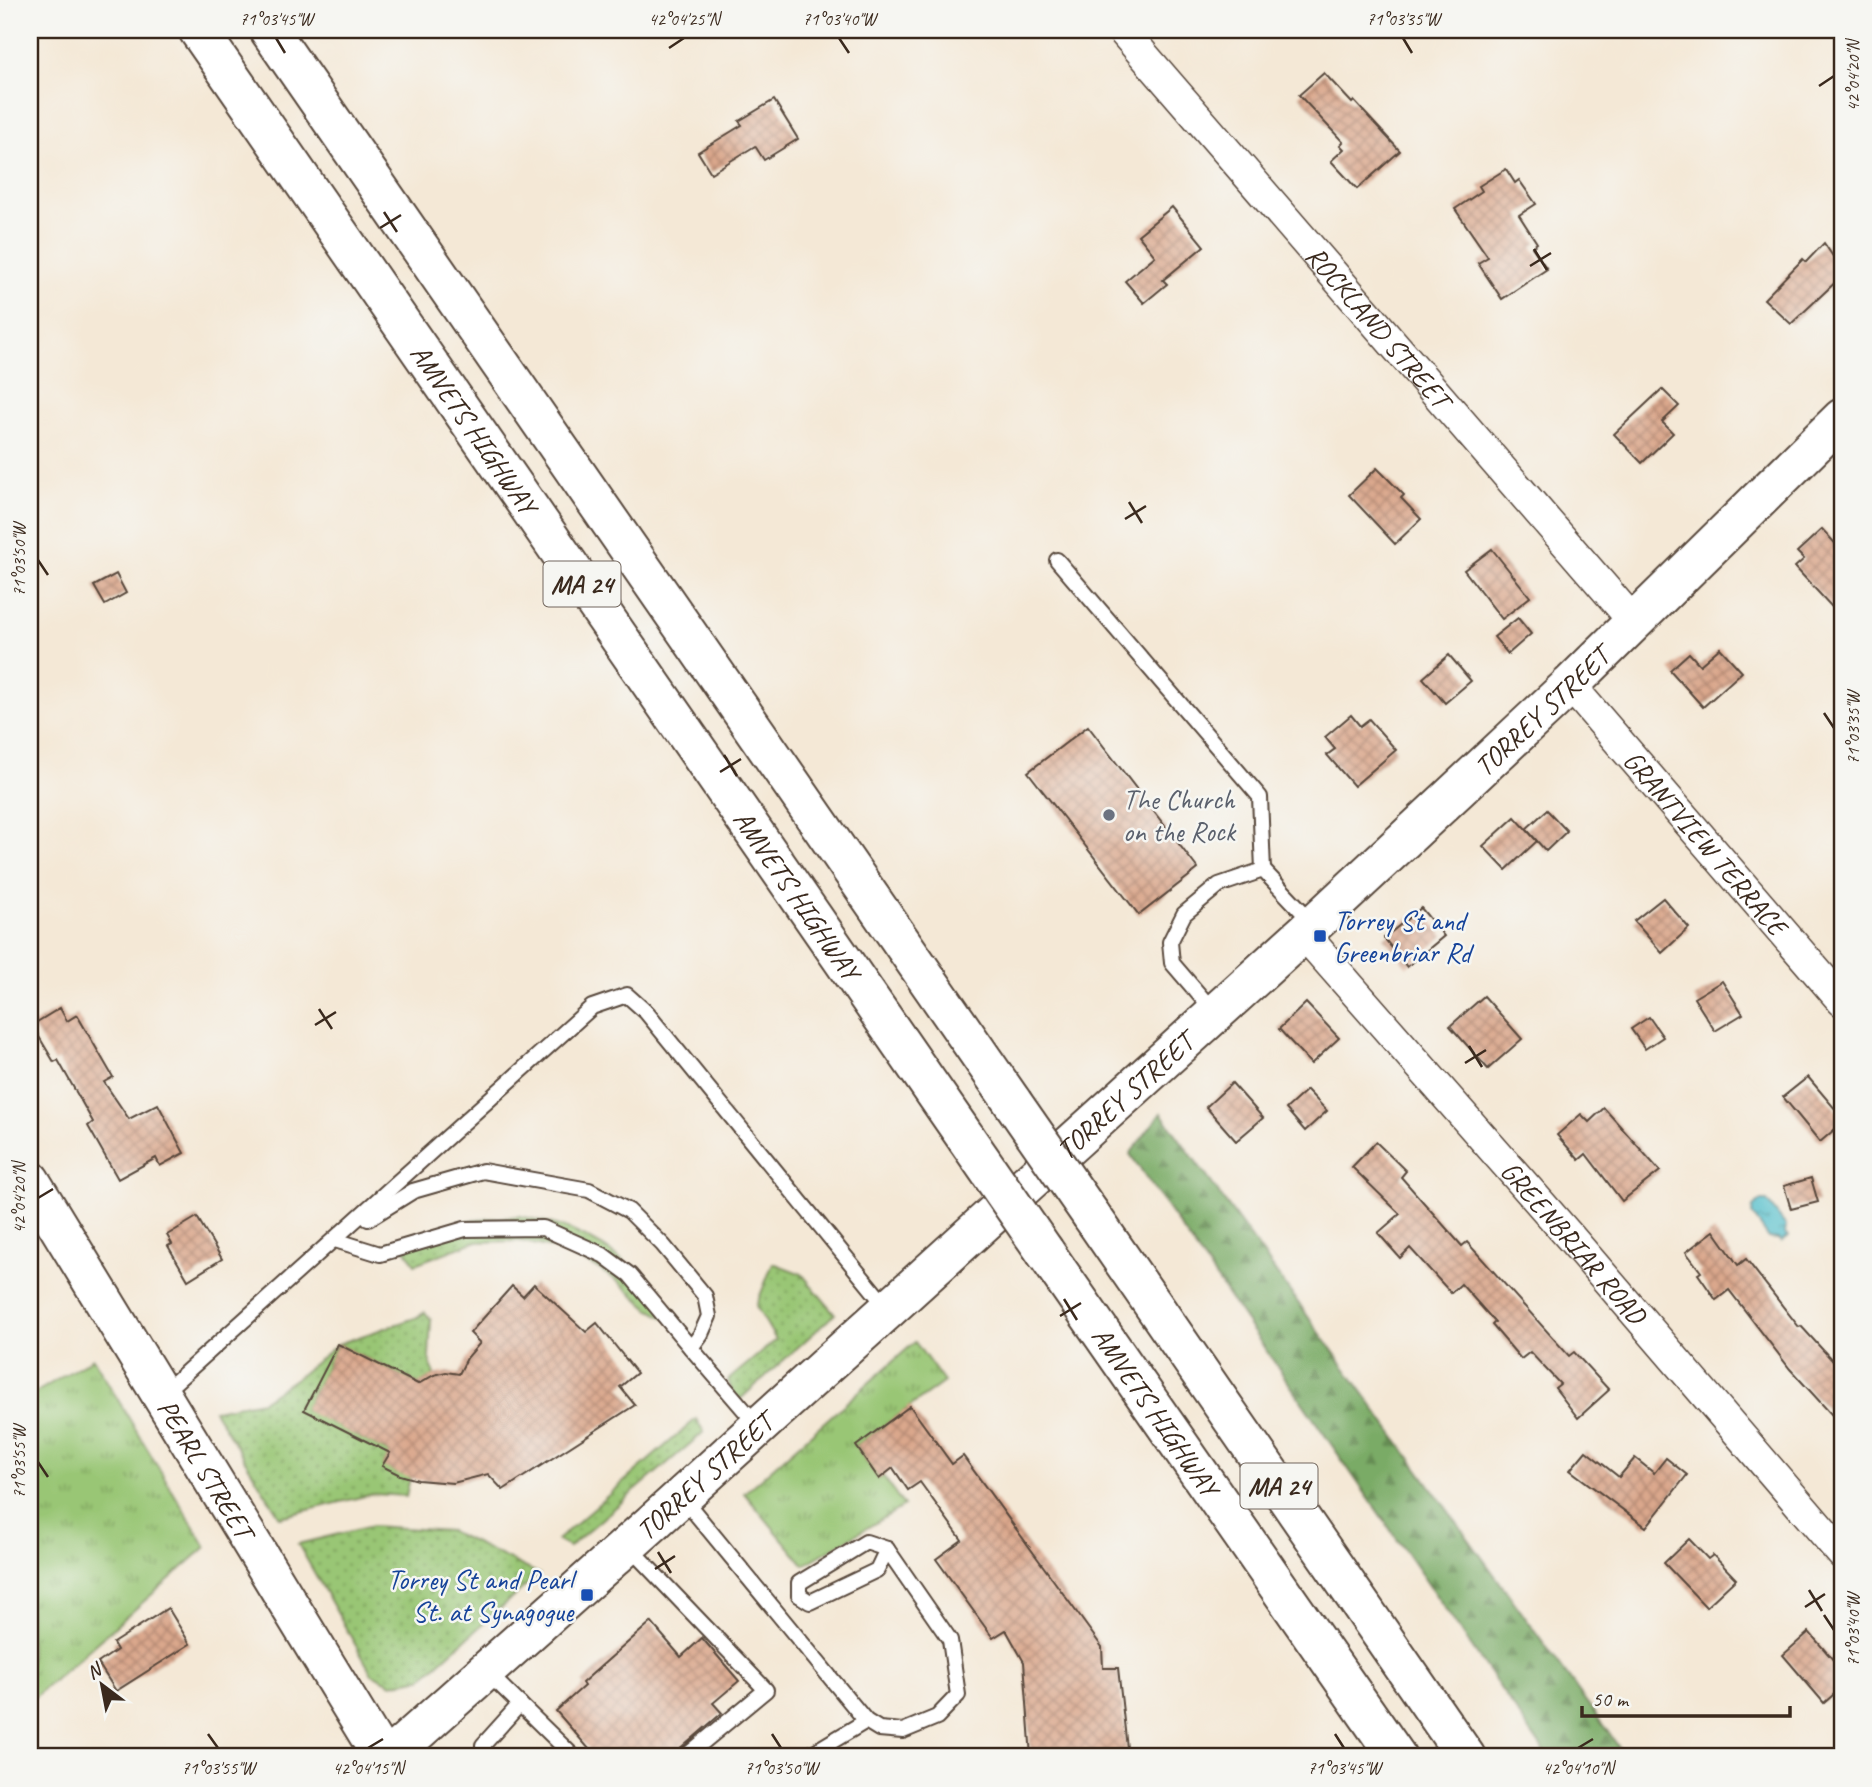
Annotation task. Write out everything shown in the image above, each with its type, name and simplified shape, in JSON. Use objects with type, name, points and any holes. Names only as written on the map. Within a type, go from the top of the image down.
[{"type":"main road","name":"AMVETS HIGHWAY","points":[[198,30],[1397,1757]]},
{"type":"main road","name":"AMVETS HIGHWAY","points":[[269,30],[1466,1757]]},
{"type":"main road","name":"TORREY STREET","points":[[389,1757],[889,1310],[1308,929],[1570,685],[1842,418]]},
{"type":"main road","name":"PEARL STREET","points":[[30,1180],[382,1757]]},
{"type":"street","name":"ROCKLAND STREET","points":[[1122,30],[1634,622]]},
{"type":"street","name":"GRANTVIEW TERRACE","points":[[1570,685],[1842,1001]]},
{"type":"street","name":"GREENBRIAR ROAD","points":[[1308,929],[1842,1554]]},
{"type":"lane","points":[[1057,560],[1260,797],[1264,870],[1308,929]]},
{"type":"lane","points":[[1216,1013],[1172,963],[1170,942],[1184,914],[1219,885],[1264,870]]},
{"type":"lane","points":[[160,1395],[592,1007],[627,995],[646,1012],[889,1310]]},
{"type":"lane","points":[[335,1240],[413,1191],[483,1171],[589,1191],[629,1211],[663,1245],[705,1296],[709,1316],[691,1348]]},
{"type":"lane","points":[[335,1240],[380,1254],[466,1229],[543,1228],[603,1255],[630,1275],[759,1427]]},
{"type":"lane","points":[[682,1496],[866,1721],[878,1729],[903,1731],[937,1717],[958,1695],[950,1640],[887,1549],[866,1542],[799,1583],[799,1595]]},
{"type":"lane","points":[[627,1546],[766,1690],[685,1757]]},
{"type":"lane","points":[[799,1595],[810,1602],[877,1570],[887,1549]]},
{"type":"lane","points":[[777,1610],[799,1595]]},
{"type":"lane","points":[[487,1672],[575,1757]]},
{"type":"lane","points":[[486,1757],[483,1745],[520,1704]]},
{"type":"lane","points":[[806,1757],[866,1721]]},
{"type":"green space","points":[[1161,1113],[1626,1757],[1548,1757],[1130,1154]]},
{"type":"green space","points":[[521,1216],[568,1229],[619,1257],[646,1282],[681,1327],[649,1309],[620,1283],[597,1268],[556,1249],[519,1241],[474,1242],[415,1264],[403,1246],[471,1220]]},
{"type":"green space","points":[[773,1263],[802,1274],[835,1314],[736,1403],[728,1380],[776,1340],[756,1306]]},
{"type":"green space","points":[[425,1312],[431,1320],[429,1357],[434,1375],[420,1385],[338,1344],[418,1317]]},
{"type":"green space","points":[[915,1342],[944,1382],[856,1446],[879,1479],[883,1476],[904,1506],[804,1565],[744,1493]]},
{"type":"green space","points":[[338,1344],[305,1409],[390,1453],[383,1466],[410,1477],[406,1496],[373,1494],[280,1517],[214,1410],[262,1401],[299,1376]]},
{"type":"green space","points":[[93,1358],[206,1547],[30,1701],[30,1396]]},
{"type":"green space","points":[[696,1419],[704,1432],[569,1547],[557,1540]]},
{"type":"green space","points":[[372,1526],[450,1531],[539,1574],[422,1678],[392,1684],[372,1674],[298,1544]]},
{"type":"water","points":[[1761,1201],[1767,1201],[1786,1226],[1785,1234],[1788,1237],[1781,1242],[1769,1238],[1752,1214],[1753,1207]]},
{"type":"building","points":[[1324,73],[1400,151],[1357,189],[1331,161],[1344,149],[1340,145],[1343,142],[1299,95]]},
{"type":"building","points":[[774,100],[798,139],[764,160],[755,146],[711,173],[698,152],[742,125],[739,121]]},
{"type":"building","points":[[1506,169],[1515,183],[1519,180],[1536,204],[1519,215],[1537,243],[1532,247],[1547,269],[1502,299],[1478,263],[1488,257],[1455,209],[1482,191],[1479,186]]},
{"type":"building","points":[[1172,207],[1204,246],[1163,280],[1167,284],[1144,303],[1125,281],[1155,256],[1138,235]]},
{"type":"building","points":[[1824,243],[1842,270],[1842,276],[1791,324],[1764,299],[1803,259],[1806,262]]},
{"type":"building","points":[[1662,389],[1679,406],[1662,422],[1673,433],[1642,463],[1614,434]]},
{"type":"building","points":[[1377,468],[1404,495],[1401,498],[1421,519],[1395,544],[1349,495]]},
{"type":"building","points":[[1822,529],[1842,551],[1842,618],[1795,567],[1804,559],[1797,552]]},
{"type":"building","points":[[1492,549],[1530,597],[1502,619],[1464,570]]},
{"type":"building","points":[[116,574],[126,593],[105,605],[94,586]]},
{"type":"building","points":[[1518,618],[1531,634],[1508,654],[1494,637]]},
{"type":"building","points":[[1720,648],[1742,672],[1703,707],[1670,670],[1689,653],[1700,665]]},
{"type":"building","points":[[1449,655],[1471,681],[1445,703],[1423,678]]},
{"type":"building","points":[[1351,715],[1360,726],[1369,719],[1396,750],[1354,786],[1327,755],[1335,749],[1325,737]]},
{"type":"building","name":"The Church on the Rock","points":[[1088,726],[1198,869],[1139,915],[1028,772]]},
{"type":"building","points":[[1547,810],[1567,831],[1546,851],[1526,829]]},
{"type":"building","points":[[1515,817],[1537,841],[1506,870],[1483,846]]},
{"type":"building","points":[[1663,898],[1689,928],[1662,953],[1634,921]]},
{"type":"building","points":[[1421,908],[1444,936],[1407,967],[1384,938]]},
{"type":"building","points":[[1722,981],[1743,1014],[1715,1031],[1694,998]]},
{"type":"building","points":[[1484,996],[1522,1039],[1488,1069],[1450,1026]]},
{"type":"building","points":[[1306,1003],[1339,1038],[1311,1064],[1279,1029]]},
{"type":"building","points":[[60,1008],[67,1021],[77,1015],[113,1077],[104,1082],[129,1119],[158,1104],[184,1153],[160,1166],[156,1158],[118,1179],[88,1126],[93,1122],[58,1060],[54,1062],[32,1025]]},
{"type":"building","points":[[1649,1017],[1663,1037],[1645,1049],[1631,1029]]},
{"type":"building","points":[[1808,1077],[1842,1117],[1842,1123],[1820,1142],[1783,1097]]},
{"type":"building","points":[[1232,1083],[1263,1118],[1236,1141],[1206,1107]]},
{"type":"building","points":[[1307,1090],[1327,1111],[1305,1131],[1286,1109]]},
{"type":"building","points":[[1604,1108],[1660,1171],[1622,1201],[1586,1154],[1579,1160],[1557,1135],[1581,1114],[1589,1122]]},
{"type":"building","points":[[1376,1142],[1406,1171],[1401,1177],[1462,1246],[1467,1242],[1569,1356],[1574,1352],[1609,1390],[1578,1418],[1555,1388],[1560,1384],[1530,1352],[1521,1359],[1492,1325],[1495,1322],[1461,1284],[1451,1293],[1410,1248],[1400,1258],[1378,1233],[1400,1214],[1352,1167]]},
{"type":"building","points":[[1811,1178],[1818,1202],[1791,1209],[1784,1186]]},
{"type":"building","points":[[197,1217],[222,1259],[188,1280],[168,1246],[172,1244],[167,1235]]},
{"type":"building","points":[[1714,1231],[1738,1265],[1746,1259],[1799,1327],[1801,1326],[1842,1371],[1842,1426],[1790,1369],[1729,1290],[1716,1300],[1698,1274],[1701,1272],[1686,1252]]},
{"type":"building","points":[[534,1284],[586,1332],[597,1323],[637,1373],[620,1387],[635,1405],[503,1490],[488,1474],[453,1483],[418,1480],[400,1475],[382,1466],[390,1453],[304,1410],[338,1344],[418,1384],[446,1372],[459,1374],[467,1358],[480,1343],[470,1333],[512,1286],[523,1296]]},
{"type":"building","points":[[910,1406],[952,1464],[963,1456],[1102,1647],[1103,1668],[1118,1668],[1128,1757],[1031,1757],[1024,1662],[1006,1630],[993,1638],[936,1559],[962,1540],[920,1482],[908,1490],[893,1468],[879,1479],[856,1446]]},
{"type":"building","points":[[1586,1451],[1619,1477],[1635,1458],[1654,1473],[1666,1458],[1687,1475],[1646,1527],[1570,1470]]},
{"type":"building","points":[[1689,1539],[1708,1559],[1713,1555],[1736,1579],[1706,1607],[1664,1563]]},
{"type":"building","points":[[168,1608],[190,1644],[116,1691],[98,1663],[117,1650],[113,1643]]},
{"type":"building","points":[[651,1622],[681,1657],[702,1638],[739,1681],[713,1703],[722,1713],[671,1757],[596,1757],[556,1711],[584,1686],[582,1683]]},
{"type":"building","points":[[1809,1632],[1842,1670],[1842,1687],[1824,1703],[1783,1655]]},
{"type":"place","name":"The Church on the Rock","points":[[1109,815]]},
{"type":"place","name":"Torrey St and Greenbriar Rd","points":[[1320,936]]},
{"type":"place","name":"Torrey St and Pearl St. at Synagogue","points":[[587,1595]]}]
